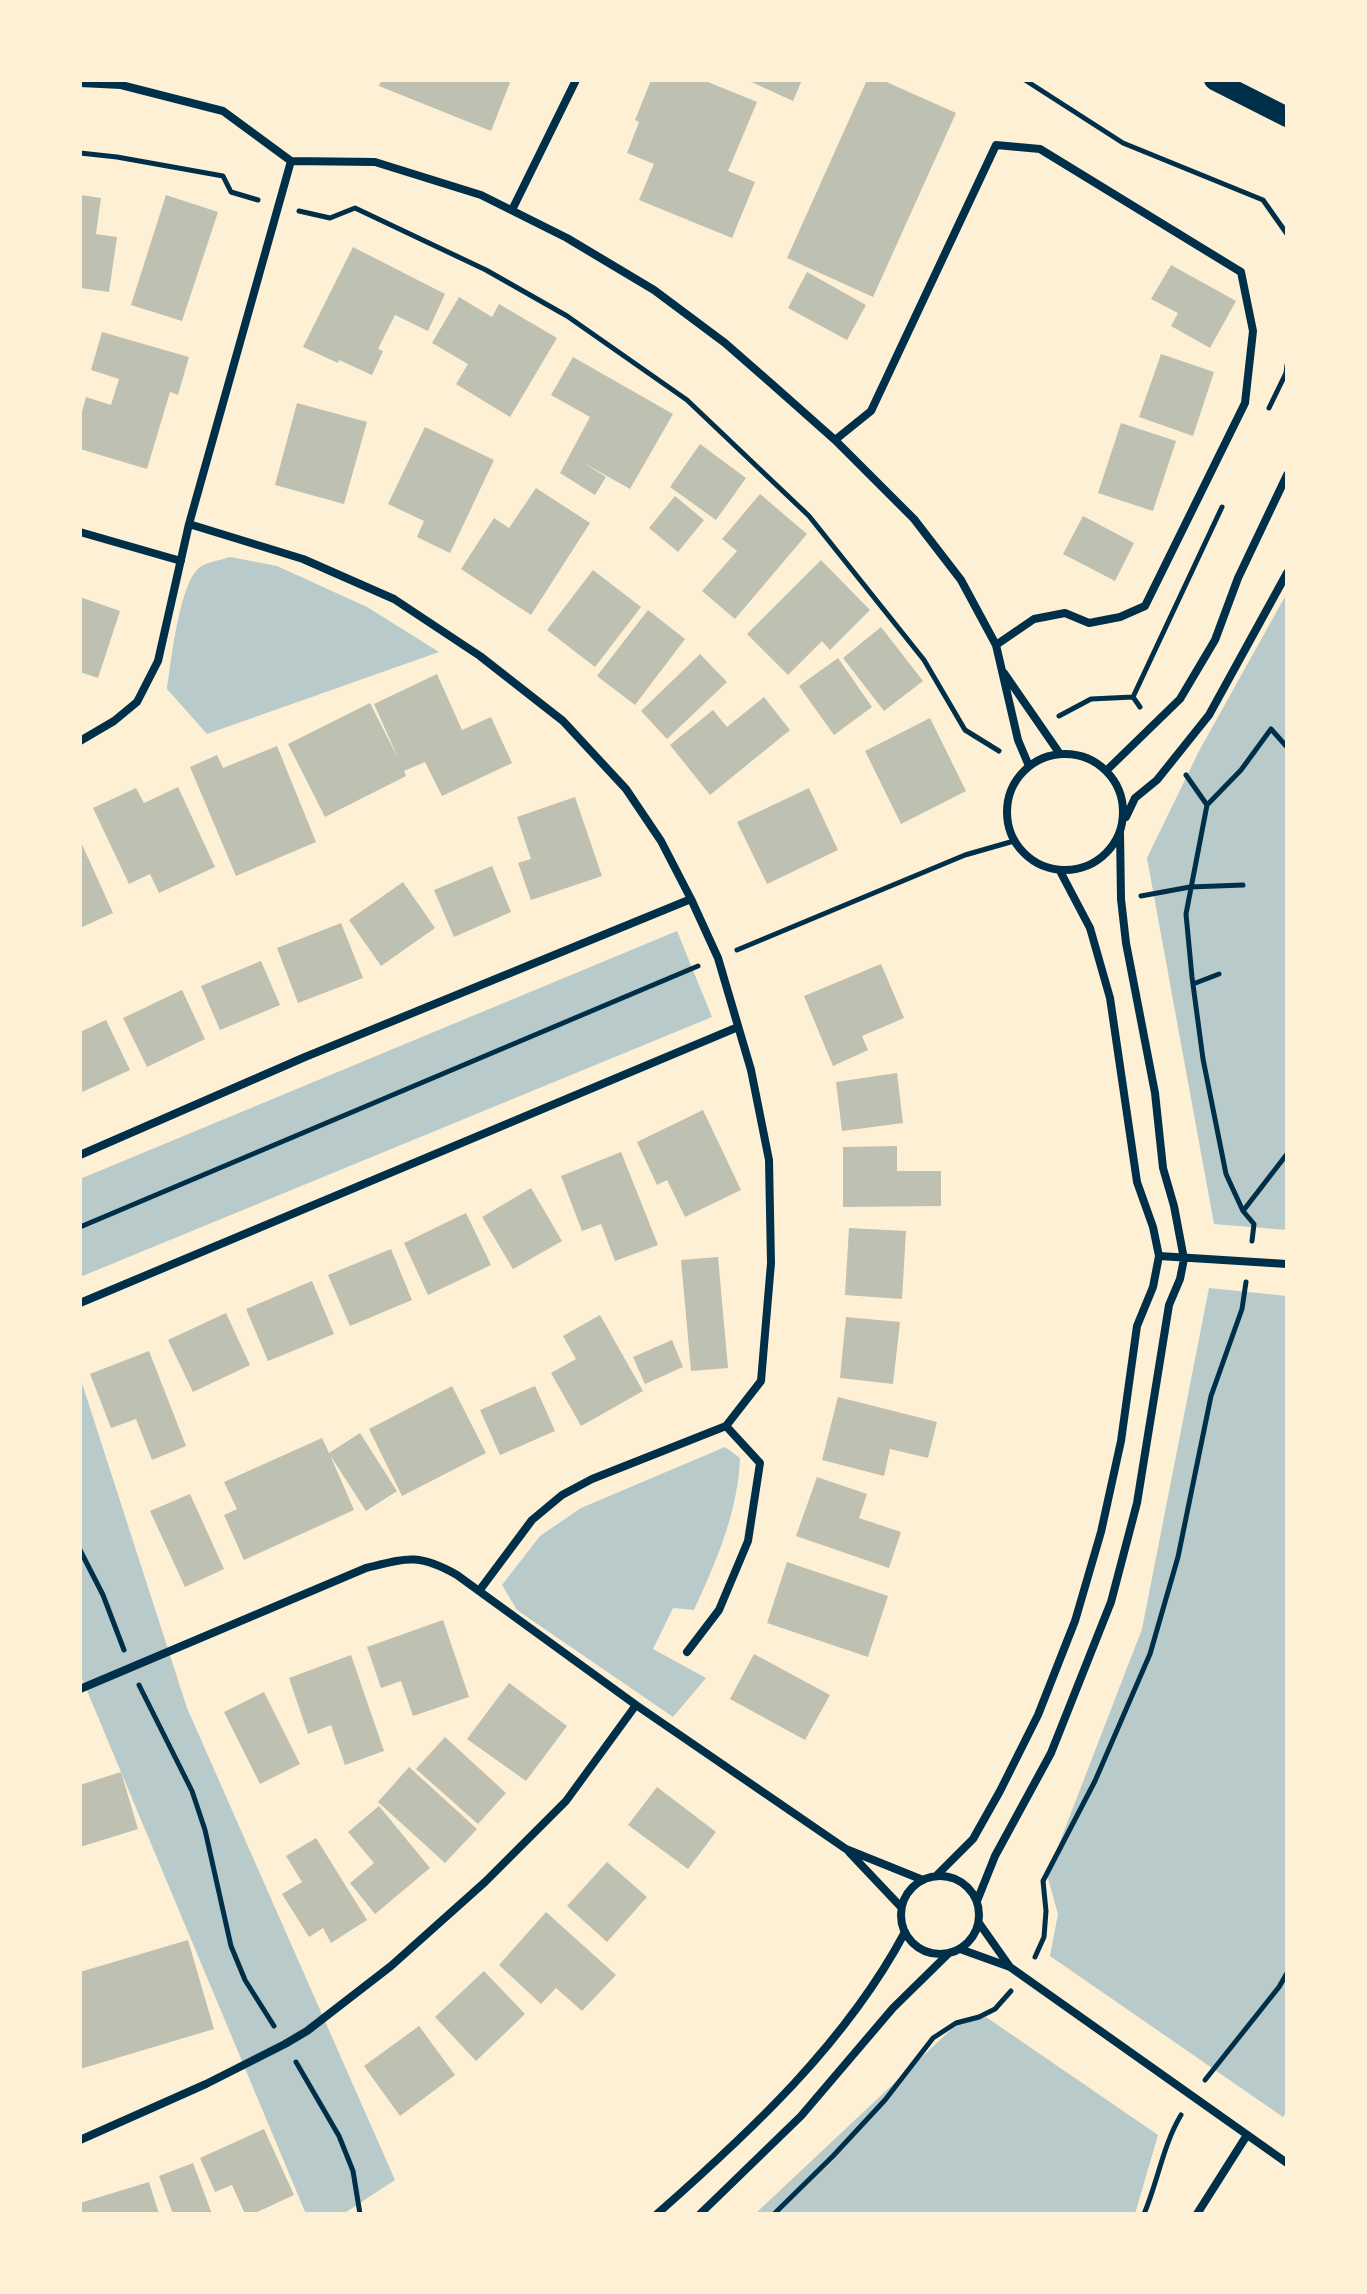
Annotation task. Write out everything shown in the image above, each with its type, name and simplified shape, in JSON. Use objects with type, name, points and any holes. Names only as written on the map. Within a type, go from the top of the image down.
[{"type":"main road","points":[[1214,80],[1287,117]]},
{"type":"street","points":[[512,210],[576,80]]},
{"type":"street","points":[[80,83],[121,82],[223,111],[291,161],[375,162],[481,195],[567,238],[654,290],[725,343],[835,440],[914,519],[961,580],[996,645],[1018,740],[1029,766]]},
{"type":"street","points":[[835,440],[871,411],[996,145],[1040,149],[1241,272],[1253,331],[1245,403],[1145,606],[1120,617],[1089,623],[1065,613],[1034,619],[996,645]]},
{"type":"street","points":[[80,741],[114,721],[137,702],[158,661],[189,524],[291,161]]},
{"type":"street","points":[[1107,770],[1180,699],[1215,640],[1238,578],[1287,475]]},
{"type":"street","points":[[189,524],[303,559],[394,599],[480,656],[563,721],[626,789],[661,841],[718,958],[751,1070],[769,1160],[771,1263],[761,1381],[726,1426],[592,1479],[562,1495],[532,1520],[479,1591]]},
{"type":"street","points":[[80,532],[181,561]]},
{"type":"street","points":[[977,1901],[995,1856],[1051,1753],[1111,1602],[1137,1503],[1169,1305],[1184,1259],[1163,1168],[1155,1093],[1126,943],[1121,899],[1122,828],[1124,804],[1118,786],[1107,770],[1093,760],[1060,754],[1029,766],[1017,779],[1009,795],[1007,813],[1014,841],[1033,862],[1060,871],[1079,870],[1097,862],[1111,849],[1122,828],[1135,798],[1157,780],[1209,715],[1287,573]]},
{"type":"street","points":[[1001,669],[1060,754]]},
{"type":"street","points":[[936,1876],[973,1839],[1000,1791],[1038,1715],[1075,1621],[1101,1532],[1121,1441],[1137,1326],[1153,1287],[1159,1256],[1153,1227],[1137,1182],[1110,998],[1090,928],[1060,871]]},
{"type":"street","points":[[80,1155],[305,1057],[691,899]]},
{"type":"street","points":[[80,1303],[738,1027]]},
{"type":"street","points":[[1159,1256],[1287,1264]]},
{"type":"street","points":[[687,1652],[719,1610],[748,1541],[760,1463],[726,1426]]},
{"type":"street","points":[[80,1689],[366,1568],[409,1558],[435,1563],[846,1849],[901,1907]]},
{"type":"street","points":[[80,2140],[206,2084],[285,2044],[307,2031],[391,1966],[485,1882],[566,1801],[636,1705]]},
{"type":"street","points":[[846,1849],[923,1880]]},
{"type":"street","points":[[700,2214],[801,2116],[893,2008],[948,1954],[960,1949],[975,1933],[979,1923],[977,1901],[971,1889],[948,1876],[936,1876],[923,1880],[905,1896],[901,1907],[905,1932],[922,1950],[948,1954]]},
{"type":"street","points":[[979,1923],[1010,1967]]},
{"type":"street","points":[[657,2214],[714,2165],[788,2091],[852,2016],[888,1964],[905,1932]]},
{"type":"street","points":[[960,1949],[1010,1967],[1287,2163]]},
{"type":"street","points":[[1197,2214],[1247,2135]]},
{"type":"path","points":[[1025,80],[1123,143],[1263,200],[1287,234]]},
{"type":"path","points":[[80,153],[223,176],[231,192],[330,218],[355,208],[486,270],[567,316],[687,400],[809,516],[924,660],[965,730]]},
{"type":"path","points":[[1207,805],[1241,770],[1271,729],[1287,747]]},
{"type":"path","points":[[80,1227],[965,855],[1014,841]]},
{"type":"path","points":[[1121,899],[1190,887],[1243,885]]},
{"type":"path","points":[[1193,984],[1219,974]]},
{"type":"path","points":[[1243,1211],[1287,1154]]},
{"type":"path","points":[[80,1550],[103,1595],[160,1732],[192,1791],[205,1830],[231,1946],[245,1980],[339,2136],[353,2171],[360,2214]]},
{"type":"shaded area","points":[[230,557],[277,566],[367,607],[439,652],[207,734],[167,689],[181,606],[193,576],[203,565]]},
{"type":"shaded area","points":[[1287,593],[1287,1230],[1214,1224],[1147,858],[1199,751]]},
{"type":"shaded area","points":[[677,931],[712,1017],[80,1277],[80,1179]]},
{"type":"shaded area","points":[[1209,1288],[1287,1296],[1287,2111],[1283,2117],[1050,1956],[1058,1914],[1047,1875],[1142,1629]]},
{"type":"shaded area","points":[[80,1377],[187,1708],[395,2180],[343,2214],[306,2214],[80,1674]]},
{"type":"shaded area","points":[[725,1447],[740,1458],[735,1498],[724,1536],[694,1610],[673,1608],[653,1649],[706,1678],[673,1717],[517,1610],[502,1585],[540,1536],[581,1508]]},
{"type":"shaded area","points":[[986,2017],[1158,2135],[1135,2214],[755,2214],[958,2023]]},
{"type":"building","points":[[381,80],[511,80],[491,131],[379,86]]},
{"type":"building","points":[[651,80],[703,80],[757,102],[728,171],[755,182],[732,238],[639,200],[654,164],[627,153],[639,122],[635,120]]},
{"type":"building","points":[[747,80],[802,80],[793,101]]},
{"type":"building","points":[[867,80],[882,80],[956,113],[873,297],[787,258]]},
{"type":"building","points":[[80,195],[101,198],[96,234],[117,237],[109,292],[80,288]]},
{"type":"building","points":[[166,195],[218,212],[182,321],[131,305]]},
{"type":"building","points":[[353,247],[445,294],[428,331],[395,315],[378,349],[383,351],[372,375],[303,347]]},
{"type":"building","points":[[1171,265],[1236,301],[1210,348],[1171,326],[1178,313],[1151,299]]},
{"type":"building","points":[[807,272],[866,305],[847,340],[788,308]]},
{"type":"building","points":[[459,297],[492,317],[499,304],[557,338],[510,417],[456,384],[468,364],[432,343]]},
{"type":"building","points":[[102,332],[189,357],[178,395],[170,392],[147,469],[80,449],[80,419],[86,397],[111,405],[119,379],[91,370]]},
{"type":"building","points":[[1161,354],[1214,372],[1193,436],[1139,417]]},
{"type":"building","points":[[573,357],[673,414],[630,489],[580,461],[606,477],[595,495],[560,473],[590,417],[551,395]]},
{"type":"building","points":[[297,403],[367,422],[344,504],[275,485]]},
{"type":"building","points":[[1121,423],[1176,441],[1153,511],[1098,493]]},
{"type":"building","points":[[425,427],[494,460],[450,553],[417,537],[424,521],[388,504]]},
{"type":"building","points":[[700,444],[746,478],[716,520],[670,487]]},
{"type":"building","points":[[536,488],[590,523],[531,615],[461,569],[494,518],[509,528]]},
{"type":"building","points":[[760,494],[807,534],[735,619],[702,591],[737,551],[722,539]]},
{"type":"building","points":[[675,496],[704,520],[678,552],[649,528]]},
{"type":"building","points":[[1083,516],[1134,543],[1115,581],[1063,554]]},
{"type":"building","points":[[821,560],[870,610],[830,650],[822,641],[788,675],[747,634]]},
{"type":"building","points":[[593,570],[641,607],[595,667],[547,630]]},
{"type":"building","points":[[80,597],[120,611],[98,678],[80,672]]},
{"type":"building","points":[[648,610],[685,639],[635,705],[597,676]]},
{"type":"building","points":[[881,627],[923,681],[884,711],[843,658]]},
{"type":"building","points":[[700,654],[727,682],[667,739],[641,711]]},
{"type":"building","points":[[838,658],[872,707],[834,735],[799,686]]},
{"type":"building","points":[[437,674],[462,730],[491,717],[512,763],[442,796],[425,762],[404,771],[406,776],[325,817],[288,744],[370,703],[399,760],[374,704]]},
{"type":"building","points":[[764,697],[790,730],[710,795],[670,745],[713,710],[727,727]]},
{"type":"building","points":[[930,718],[966,791],[901,824],[865,751]]},
{"type":"building","points":[[277,746],[316,842],[236,876],[190,767],[217,755],[223,768]]},
{"type":"building","points":[[178,787],[215,867],[159,893],[150,874],[129,884],[93,808],[136,788],[144,803]]},
{"type":"building","points":[[809,788],[838,850],[767,884],[737,822]]},
{"type":"building","points":[[575,797],[602,876],[531,900],[518,863],[531,859],[517,817]]},
{"type":"building","points":[[80,840],[113,913],[80,928]]},
{"type":"building","points":[[492,866],[511,912],[454,937],[434,890]]},
{"type":"building","points":[[403,882],[435,928],[381,966],[349,920]]},
{"type":"building","points":[[341,923],[363,978],[298,1003],[277,948]]},
{"type":"building","points":[[261,961],[280,1005],[220,1030],[201,986]]},
{"type":"building","points":[[881,964],[904,1018],[862,1036],[868,1050],[833,1066],[804,996]]},
{"type":"building","points":[[182,990],[205,1039],[147,1067],[123,1018]]},
{"type":"building","points":[[106,1020],[130,1070],[80,1093],[80,1032]]},
{"type":"building","points":[[897,1073],[903,1123],[842,1131],[836,1082]]},
{"type":"building","points":[[703,1110],[741,1190],[685,1217],[667,1180],[657,1185],[637,1142]]},
{"type":"building","points":[[897,1146],[897,1171],[941,1171],[941,1206],[843,1207],[843,1147]]},
{"type":"building","points":[[621,1152],[658,1245],[615,1261],[601,1224],[582,1231],[561,1176]]},
{"type":"building","points":[[531,1188],[562,1241],[513,1269],[482,1217]]},
{"type":"building","points":[[466,1213],[491,1265],[428,1295],[404,1243]]},
{"type":"building","points":[[849,1228],[906,1231],[902,1299],[845,1295]]},
{"type":"building","points":[[391,1249],[412,1300],[350,1326],[328,1275]]},
{"type":"building","points":[[718,1257],[728,1368],[691,1371],[681,1260]]},
{"type":"building","points":[[312,1281],[334,1334],[268,1361],[246,1309]]},
{"type":"building","points":[[226,1313],[250,1365],[193,1392],[168,1340]]},
{"type":"building","points":[[600,1315],[643,1391],[581,1426],[551,1373],[576,1359],[563,1336]]},
{"type":"building","points":[[846,1317],[900,1322],[893,1384],[840,1378]]},
{"type":"building","points":[[672,1340],[683,1367],[645,1384],[633,1357]]},
{"type":"building","points":[[149,1351],[186,1446],[152,1460],[136,1419],[111,1428],[90,1374]]},
{"type":"building","points":[[452,1386],[486,1453],[402,1496],[369,1429]]},
{"type":"building","points":[[535,1386],[555,1431],[500,1455],[480,1410]]},
{"type":"building","points":[[838,1397],[937,1422],[928,1458],[890,1449],[884,1476],[822,1460]]},
{"type":"building","points":[[360,1433],[397,1491],[366,1511],[330,1455],[354,1510],[244,1560],[224,1515],[237,1509],[224,1482],[322,1438],[329,1453]]},
{"type":"building","points":[[817,1477],[867,1494],[859,1518],[901,1532],[889,1568],[796,1536]]},
{"type":"building","points":[[190,1494],[224,1569],[185,1587],[150,1511]]},
{"type":"building","points":[[787,1562],[888,1596],[868,1657],[767,1623]]},
{"type":"building","points":[[443,1620],[469,1697],[413,1716],[401,1681],[381,1688],[367,1647]]},
{"type":"building","points":[[754,1654],[830,1695],[805,1740],[730,1699]]},
{"type":"building","points":[[351,1655],[384,1751],[345,1765],[331,1725],[308,1734],[289,1678]]},
{"type":"building","points":[[509,1683],[567,1726],[526,1781],[467,1739]]},
{"type":"building","points":[[264,1692],[300,1764],[260,1784],[224,1712]]},
{"type":"building","points":[[445,1737],[506,1793],[478,1824],[416,1769]]},
{"type":"building","points":[[409,1767],[477,1829],[445,1863],[378,1802]]},
{"type":"building","points":[[121,1772],[138,1829],[80,1847],[80,1785]]},
{"type":"building","points":[[657,1787],[716,1832],[688,1869],[628,1825]]},
{"type":"building","points":[[379,1806],[430,1868],[375,1914],[350,1883],[374,1863],[348,1832]]},
{"type":"building","points":[[316,1838],[367,1920],[331,1943],[323,1928],[309,1937],[282,1894],[302,1882],[286,1856]]},
{"type":"building","points":[[607,1862],[647,1897],[607,1942],[567,1906]]},
{"type":"building","points":[[546,1912],[616,1975],[582,2011],[556,1988],[541,2004],[499,1965]]},
{"type":"building","points":[[188,1940],[214,2029],[80,2069],[80,1972]]},
{"type":"building","points":[[484,1971],[525,2014],[476,2061],[435,2017]]},
{"type":"building","points":[[419,2026],[455,2075],[400,2116],[364,2066]]},
{"type":"building","points":[[264,2129],[294,2195],[253,2214],[245,2214],[232,2185],[215,2192],[200,2158]]},
{"type":"building","points":[[193,2163],[212,2214],[173,2214],[159,2176]]},
{"type":"building","points":[[149,2182],[159,2214],[80,2214],[80,2203]]}]
